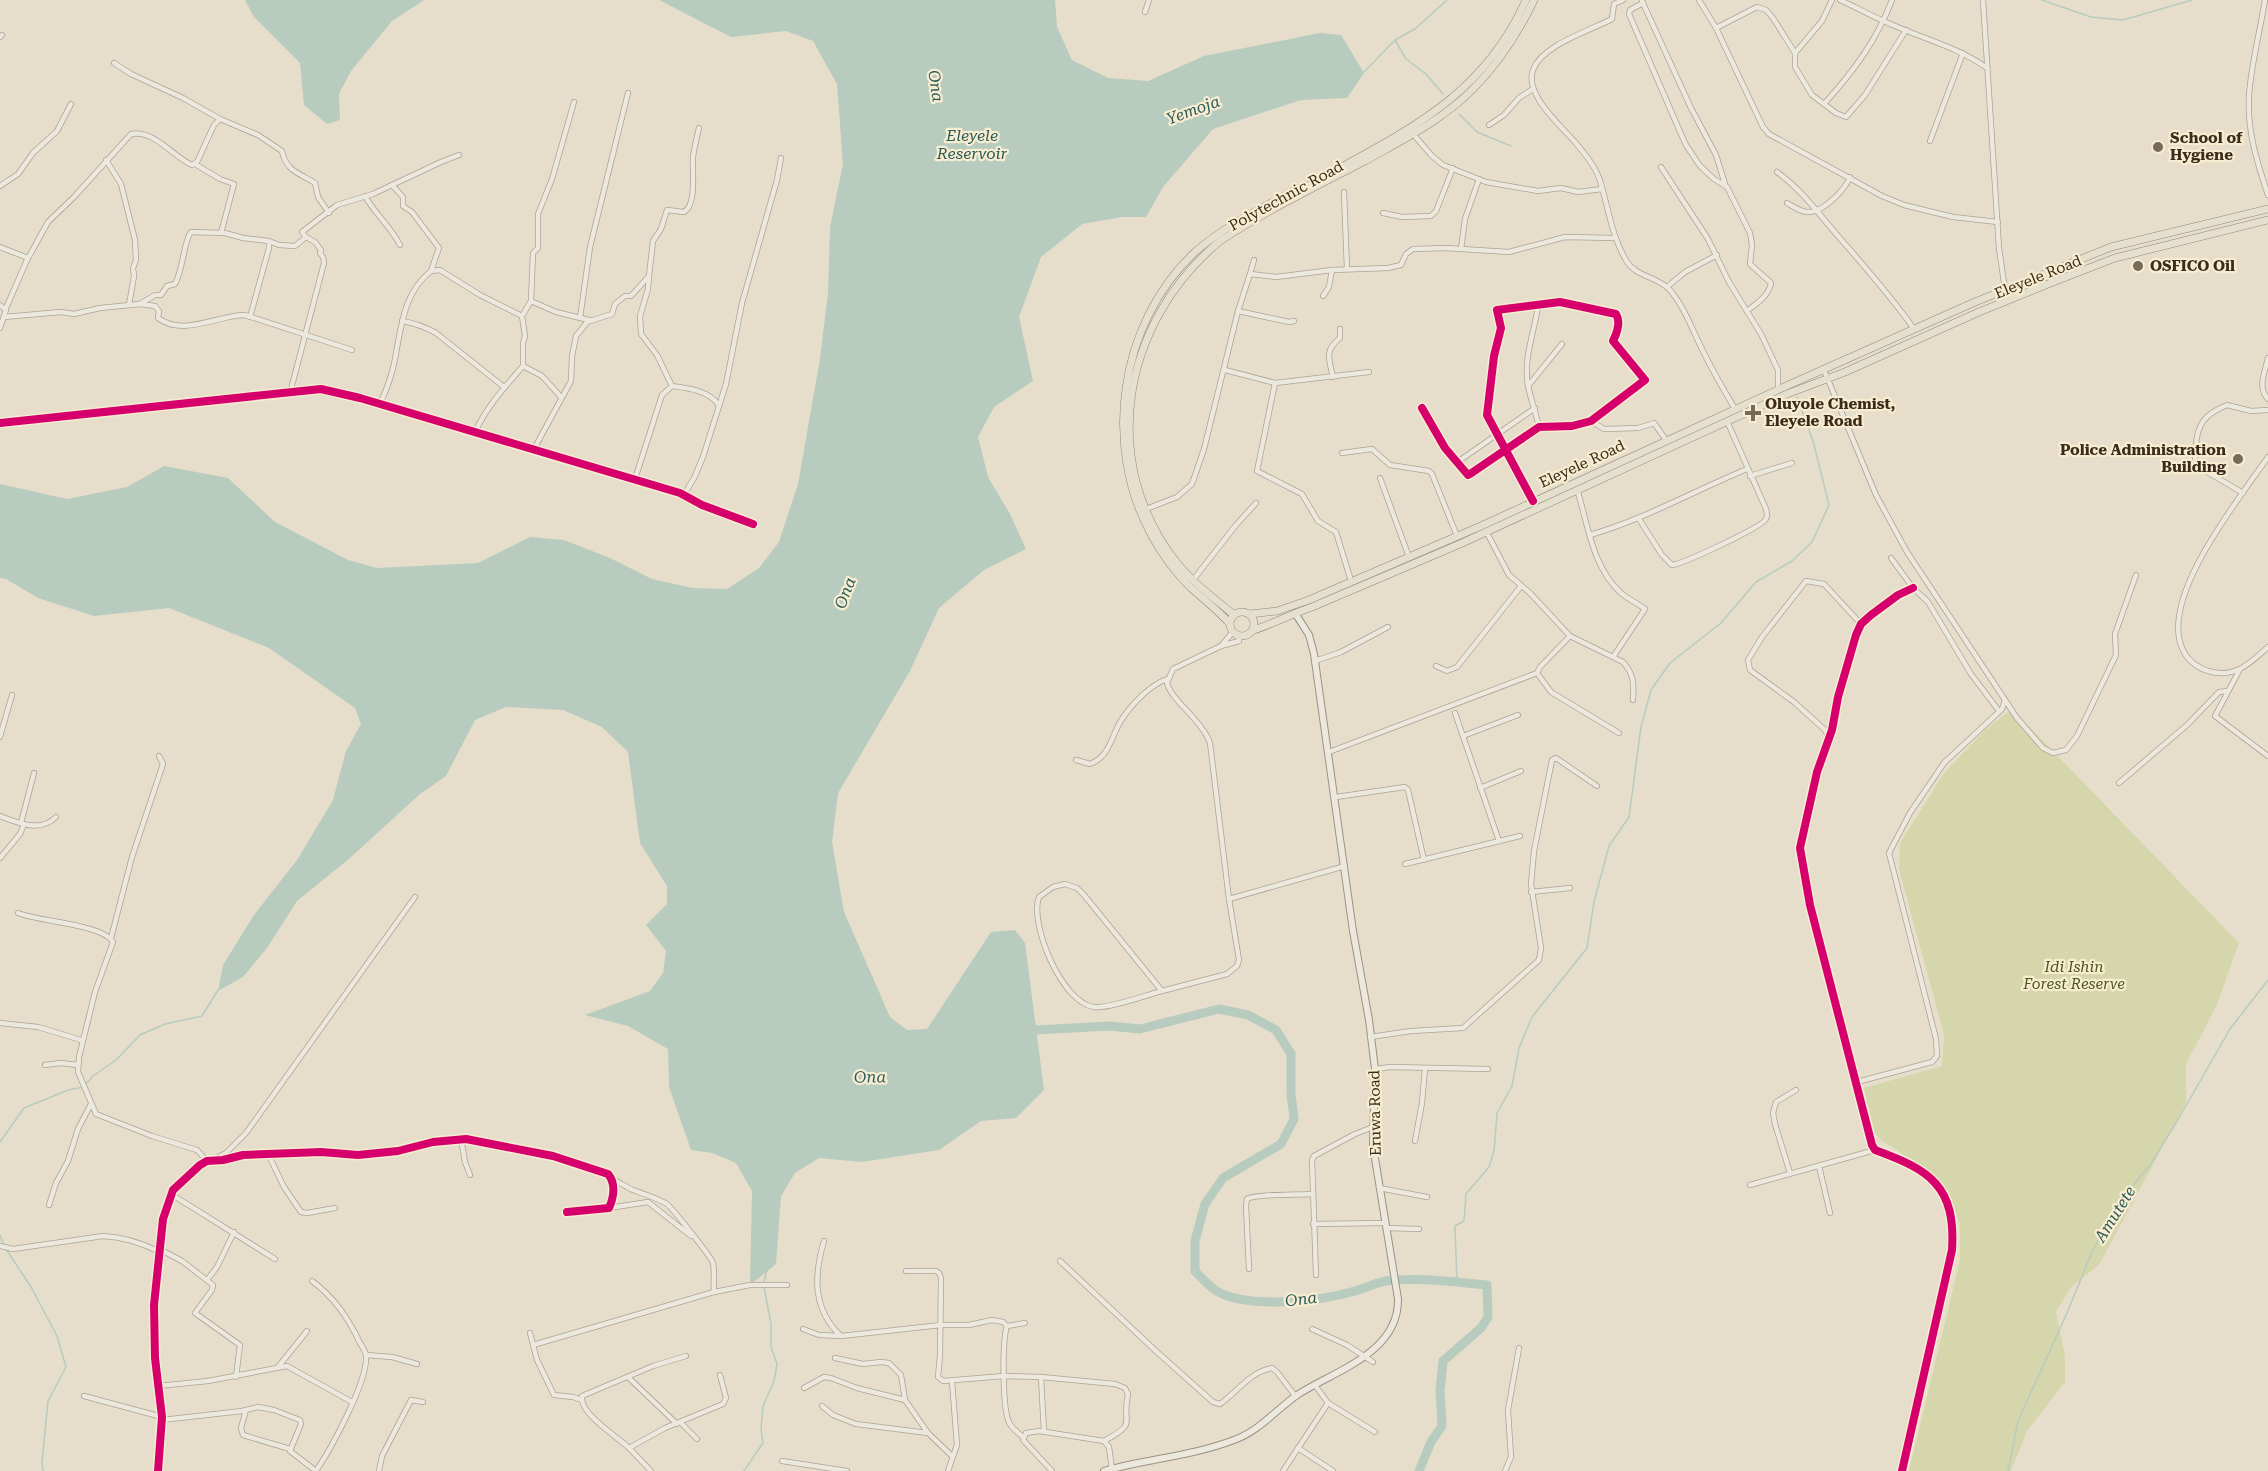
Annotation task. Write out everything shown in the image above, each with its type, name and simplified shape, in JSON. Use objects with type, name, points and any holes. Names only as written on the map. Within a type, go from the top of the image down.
[{"type":"main road","name":"Polytechnic Road","points":[[1230,626],[1172,566],[1151,535],[1133,493],[1125,451],[1123,408],[1132,359],[1145,324],[1173,277],[1195,253],[1217,235],[1245,217],[1299,188],[1302,189],[1410,129],[1466,87],[1490,60],[1515,22],[1526,0]]},
{"type":"main road","name":"Polytechnic Road","points":[[1234,615],[1208,595],[1171,554],[1146,509],[1134,467],[1130,407],[1142,349],[1151,326],[1167,297],[1194,264],[1220,241],[1414,135],[1451,108],[1483,78],[1514,38],[1534,0]]},
{"type":"main road","name":"Eleyele Road","points":[[1293,610],[1312,607],[1364,580],[1486,531],[1727,421],[1815,373],[2005,290],[2111,247],[2268,209]]},
{"type":"main road","name":"Eleyele Road","points":[[1385,571],[1409,557],[1735,409],[1783,390],[1845,372],[1979,312],[2115,258],[2268,220]]},
{"type":"main road","points":[[2111,247],[2115,258]]},
{"type":"main road","name":"Eleyele Road","points":[[1293,610],[1351,582],[1364,580]]},
{"type":"main road","points":[[1293,610],[1280,621],[1254,630],[1248,636],[1239,637],[1230,626],[1234,615],[1242,612],[1250,614],[1293,610]]},
{"type":"main road","name":"Eruwa Road","points":[[1104,1471],[1232,1441],[1264,1423],[1296,1397],[1364,1356],[1391,1329],[1397,1312],[1398,1299],[1373,1146],[1375,1069],[1353,931],[1336,797],[1315,661],[1309,635],[1293,610]]},
{"type":"main road","points":[[1250,614],[1254,620],[1254,630]]},
{"type":"street","points":[[1145,12],[1149,0]]},
{"type":"street","points":[[1608,0],[1614,4]]},
{"type":"street","points":[[1614,4],[1623,0]]},
{"type":"street","points":[[1699,0],[1716,28],[1763,127],[1769,134],[1882,196],[1904,205],[1953,217],[1998,222]]},
{"type":"street","points":[[1795,53],[1822,21],[1832,0]]},
{"type":"street","points":[[1840,0],[1884,22],[1963,53],[1987,68]]},
{"type":"street","points":[[1824,104],[1851,74],[1884,22],[1892,0]]},
{"type":"street","points":[[1983,0],[1998,222],[2005,290]]},
{"type":"street","points":[[2265,0],[2250,86],[2249,109],[2253,148],[2268,195]]},
{"type":"street","points":[[1725,184],[1714,179],[1700,166],[1686,145],[1629,14],[1630,10],[1643,1],[1691,108],[1716,155],[1725,184],[1750,233],[1752,245],[1750,264],[1771,283],[1768,292],[1748,310]]},
{"type":"street","points":[[1614,4],[1612,19],[1564,41],[1538,61],[1531,78],[1533,90],[1547,111],[1595,169],[1615,238],[1631,266],[1667,287],[1688,320],[1735,409]]},
{"type":"street","points":[[1716,28],[1756,7],[1761,7],[1773,18],[1795,53],[1795,67],[1803,84],[1812,95],[1836,113],[1846,117],[1865,95],[1906,30]]},
{"type":"street","points":[[1930,141],[1963,53]]},
{"type":"street","points":[[114,63],[220,119],[258,135],[282,151],[285,162],[292,170],[315,183],[318,197],[329,213]]},
{"type":"street","points":[[1489,125],[1504,115],[1519,98],[1533,90]]},
{"type":"street","points":[[580,318],[590,247],[628,93]]},
{"type":"street","points":[[475,432],[486,410],[523,366],[525,336],[522,316],[531,301],[533,253],[538,248],[539,236],[538,214],[552,179],[574,102]]},
{"type":"street","points":[[0,186],[18,174],[33,153],[57,131],[71,104]]},
{"type":"street","points":[[195,164],[214,125],[220,119]]},
{"type":"street","points":[[672,386],[657,355],[641,334],[640,316],[648,289],[653,240],[661,229],[667,210],[687,212],[692,203],[693,156],[699,128]]},
{"type":"street","points":[[0,328],[6,308],[28,258],[48,222],[131,134],[141,133],[157,140],[190,164],[195,164],[234,184],[221,233]]},
{"type":"street","points":[[1414,135],[1443,165],[1495,184],[1538,191],[1562,188],[1578,192],[1602,189]]},
{"type":"street","points":[[290,393],[324,259],[315,242],[302,232],[337,205],[392,185],[459,155]]},
{"type":"street","points":[[684,495],[703,457],[726,384],[742,303],[782,158]]},
{"type":"street","points":[[106,160],[121,184],[135,240],[136,260],[129,305]]},
{"type":"street","points":[[1661,167],[1717,255],[1730,282],[1748,310],[1778,370],[1783,390]]},
{"type":"street","points":[[1383,213],[1402,216],[1431,216],[1436,211],[1453,168]]},
{"type":"street","points":[[1777,172],[1795,185],[1887,291],[1914,329]]},
{"type":"street","points":[[1787,203],[1803,211],[1816,210],[1839,195],[1850,177]]},
{"type":"street","points":[[1461,249],[1465,219],[1479,179]]},
{"type":"street","points":[[380,404],[391,377],[405,308],[415,286],[431,270],[439,248],[412,212],[404,206],[403,197],[392,185]]},
{"type":"street","points":[[1344,192],[1347,269]]},
{"type":"street","points":[[365,196],[374,212],[393,231],[400,245]]},
{"type":"street","points":[[140,304],[161,295],[167,286],[175,284],[186,250],[186,240],[190,233],[202,231],[221,233],[295,246],[306,237]]},
{"type":"street","points":[[1250,274],[1275,277],[1332,270],[1388,268],[1401,265],[1406,254],[1413,249],[1509,252],[1565,237],[1615,238]]},
{"type":"street","points":[[250,317],[269,241]]},
{"type":"street","points":[[0,247],[28,258]]},
{"type":"street","points":[[1667,287],[1685,272],[1717,255]]},
{"type":"street","points":[[1146,509],[1177,497],[1192,484],[1204,448],[1238,311],[1254,260]]},
{"type":"street","points":[[431,270],[440,270],[480,295],[522,316]]},
{"type":"street","points":[[1323,296],[1329,286],[1332,270]]},
{"type":"street","points":[[534,449],[571,381],[576,336],[587,322],[612,314],[615,304],[625,296],[631,296],[649,276]]},
{"type":"street","points":[[531,301],[556,312],[588,320],[587,322]]},
{"type":"street","points":[[1422,408],[1445,448],[1456,463],[1470,474],[1506,449],[1539,427],[1572,426],[1590,422],[1645,380],[1613,340],[1617,334],[1617,316],[1614,313],[1565,303],[1497,311],[1501,333],[1494,356],[1487,415],[1506,449],[1533,501]]},
{"type":"street","points":[[0,304],[6,308]]},
{"type":"street","points":[[4,316],[61,312],[75,314],[100,308],[140,304],[155,306],[159,311],[158,318],[180,325],[193,325],[228,316],[250,317],[352,350]]},
{"type":"street","points":[[1538,307],[1529,350],[1528,386],[1536,408],[1539,427]]},
{"type":"street","points":[[1238,311],[1288,322],[1294,321]]},
{"type":"street","points":[[402,321],[416,323],[436,333],[504,387]]},
{"type":"street","points":[[1333,376],[1328,351],[1330,346],[1340,338],[1340,329]]},
{"type":"street","points":[[1528,386],[1562,344]]},
{"type":"street","points":[[2268,358],[2261,386],[2268,399]]},
{"type":"street","points":[[523,366],[542,376],[561,397]]},
{"type":"street","points":[[1225,370],[1275,383],[1369,372]]},
{"type":"street","points":[[1824,370],[1823,379],[1886,515],[1944,610],[2017,718],[2043,748],[2053,753],[2066,750],[2077,736],[2116,655],[2115,634],[2136,575]]},
{"type":"street","points":[[1275,383],[1257,471],[1302,494],[1318,521],[1334,530],[1351,582]]},
{"type":"street","points":[[672,386],[691,389],[709,396],[716,399],[719,406]]},
{"type":"street","points":[[635,479],[662,395],[672,386]]},
{"type":"street","points":[[0,423],[326,389],[635,479],[684,495],[702,505],[753,524]]},
{"type":"street","points":[[2243,493],[2197,466],[2195,461],[2197,432],[2204,419],[2227,405],[2251,411],[2268,410]]},
{"type":"street","points":[[1456,463],[1536,408]]},
{"type":"street","points":[[1639,519],[1669,564],[1676,565],[1739,536],[1764,521],[1767,514],[1766,509],[1746,469],[1727,421]]},
{"type":"street","points":[[1590,422],[1604,429],[1638,428],[1654,423],[1666,440]]},
{"type":"street","points":[[1342,453],[1374,449],[1390,465],[1431,472],[1457,536]]},
{"type":"street","points":[[2239,671],[2231,674],[2218,674],[2190,662],[2181,644],[2178,616],[2184,592],[2195,568],[2268,456]]},
{"type":"street","points":[[1750,476],[1792,463]]},
{"type":"street","points":[[1590,535],[1639,519],[1746,469]]},
{"type":"street","points":[[1380,478],[1409,557]]},
{"type":"street","points":[[1577,489],[1599,563],[1606,576],[1622,593],[1645,609],[1613,657]]},
{"type":"street","points":[[1193,580],[1256,503]]},
{"type":"street","points":[[1486,531],[1509,575],[1530,593],[1570,636],[1623,662],[1632,673],[1633,700]]},
{"type":"street","points":[[1891,558],[1913,588],[1934,611],[1971,674],[1999,711]]},
{"type":"street","points":[[1829,737],[1825,730],[1794,702],[1750,670],[1748,660],[1762,637],[1806,581],[1824,584],[1861,624]]},
{"type":"street","points":[[1436,666],[1448,672],[1455,670],[1521,586]]},
{"type":"street","points":[[1875,1150],[1869,1138],[1857,1082],[1844,1042],[1810,905],[1801,853],[1802,838],[1851,651],[1861,624],[1898,595],[1913,588]]},
{"type":"street","points":[[1221,646],[1232,633],[1230,626]]},
{"type":"street","points":[[1315,661],[1341,652],[1388,627]]},
{"type":"street","points":[[1329,752],[1537,673],[1570,636]]},
{"type":"street","points":[[1076,760],[1090,764],[1102,757],[1111,745],[1122,718],[1137,701],[1161,681],[1167,679],[1173,669],[1221,646],[1239,641],[1239,637]]},
{"type":"street","points":[[2268,647],[2239,671],[2215,716],[2268,756]]},
{"type":"street","points":[[1537,673],[1551,693],[1619,733]]},
{"type":"street","points":[[1162,991],[1077,888],[1065,884],[1053,887],[1039,897],[1036,904],[1037,924],[1054,970],[1078,999],[1094,1007],[1162,991],[1227,974],[1237,966],[1239,960],[1210,744],[1202,726],[1169,690],[1167,679]]},
{"type":"street","points":[[2119,783],[2187,725],[2219,692],[2227,690]]},
{"type":"street","points":[[1857,1082],[1932,1062],[1937,1056],[1936,1039],[1889,853],[1910,813],[1944,763],[1999,711],[2006,701],[2001,693]]},
{"type":"street","points":[[0,737],[12,695]]},
{"type":"street","points":[[1455,713],[1499,841]]},
{"type":"street","points":[[1463,736],[1518,715]]},
{"type":"street","points":[[159,756],[163,764],[132,857],[111,938],[112,949],[95,992],[81,1040],[78,1065],[96,1114],[104,1119],[197,1150],[210,1160],[243,1155],[269,1156],[321,1152],[358,1155],[398,1151],[428,1143],[472,1139],[554,1156],[608,1174],[612,1179],[632,1190],[668,1204],[692,1237]]},
{"type":"street","points":[[1371,1037],[1411,1031],[1463,1028],[1537,962],[1542,954],[1531,892],[1533,858],[1552,760],[1556,758],[1597,786]]},
{"type":"street","points":[[1480,788],[1521,771]]},
{"type":"street","points":[[0,858],[20,834],[34,773]]},
{"type":"street","points":[[1336,797],[1405,787],[1408,790],[1424,860]]},
{"type":"street","points":[[0,816],[22,824],[47,825],[56,817]]},
{"type":"street","points":[[1405,864],[1520,836]]},
{"type":"street","points":[[1229,899],[1345,866]]},
{"type":"street","points":[[1531,892],[1570,888]]},
{"type":"street","points":[[158,1471],[162,1419],[155,1358],[154,1305],[164,1212],[171,1194],[178,1184],[210,1160],[226,1153],[246,1133],[415,897]]},
{"type":"street","points":[[18,913],[34,919],[98,930],[111,938]]},
{"type":"street","points":[[0,1023],[38,1027],[81,1040]]},
{"type":"street","points":[[45,1065],[61,1062],[78,1065]]},
{"type":"street","points":[[1375,1069],[1390,1067],[1488,1069]]},
{"type":"street","points":[[1415,1141],[1425,1068]]},
{"type":"street","points":[[1790,1173],[1773,1113],[1776,1102],[1796,1090]]},
{"type":"street","points":[[49,1205],[56,1183],[68,1161],[78,1129],[91,1104]]},
{"type":"street","points":[[1316,1275],[1311,1165],[1314,1156],[1373,1127]]},
{"type":"street","points":[[461,1139],[470,1175]]},
{"type":"street","points":[[1750,1185],[1875,1150],[1910,1163],[1934,1181],[1942,1192],[1953,1229],[1950,1257],[1902,1471]]},
{"type":"street","points":[[269,1156],[284,1187],[301,1212],[335,1208]]},
{"type":"street","points":[[1819,1166],[1830,1213]]},
{"type":"street","points":[[609,1208],[614,1192],[612,1179]]},
{"type":"street","points":[[1379,1188],[1427,1197]]},
{"type":"street","points":[[171,1194],[275,1259]]},
{"type":"street","points":[[1249,1269],[1247,1199],[1254,1195],[1273,1197],[1312,1194]]},
{"type":"street","points":[[567,1212],[648,1202],[704,1247],[713,1263],[714,1292]]},
{"type":"street","points":[[1313,1224],[1386,1225],[1419,1229]]},
{"type":"street","points":[[207,1280],[217,1267],[234,1232]]},
{"type":"street","points":[[0,1246],[14,1249],[103,1236],[116,1237],[139,1243],[182,1261],[214,1287],[195,1313],[240,1344],[236,1377]]},
{"type":"street","points":[[824,1240],[817,1269],[818,1297],[830,1322],[841,1336]]},
{"type":"street","points":[[1060,1261],[1213,1402],[1220,1404],[1248,1380],[1272,1368],[1277,1371],[1296,1397]]},
{"type":"street","points":[[906,1271],[936,1270],[939,1273],[941,1325],[938,1377],[943,1381],[1004,1376],[1041,1377],[1115,1384],[1127,1389],[1128,1421],[1120,1433],[1104,1441],[1044,1432],[1026,1433],[1023,1437]]},
{"type":"street","points":[[246,1410],[241,1428],[243,1435],[290,1449],[291,1453],[316,1471],[336,1437],[352,1402],[361,1379],[366,1355],[336,1302],[312,1281]]},
{"type":"street","points":[[532,1345],[714,1292],[750,1285],[787,1285]]},
{"type":"street","points":[[803,1329],[819,1335],[841,1336],[941,1325],[969,1325],[992,1320],[1003,1322],[1007,1326]]},
{"type":"street","points":[[1007,1326],[1025,1323]]},
{"type":"street","points":[[1007,1326],[1004,1336],[1007,1418],[1010,1425],[1052,1471]]},
{"type":"street","points":[[1312,1329],[1347,1345],[1373,1362]]},
{"type":"street","points":[[278,1367],[307,1331]]},
{"type":"street","points":[[530,1333],[532,1345],[554,1395],[582,1400]]},
{"type":"street","points":[[1505,1471],[1511,1457],[1509,1410],[1519,1348]]},
{"type":"street","points":[[366,1355],[392,1357],[417,1364]]},
{"type":"street","points":[[651,1471],[629,1448],[596,1421],[582,1405],[582,1396],[653,1366],[686,1356]]},
{"type":"street","points":[[835,1358],[863,1364],[889,1363],[901,1375],[905,1400],[928,1433],[952,1456]]},
{"type":"street","points":[[158,1386],[236,1377],[278,1367],[291,1367],[352,1402]]},
{"type":"street","points":[[629,1448],[665,1428],[723,1404],[726,1398],[720,1375]]},
{"type":"street","points":[[804,1388],[824,1377],[905,1400]]},
{"type":"street","points":[[1041,1377],[1044,1432]]},
{"type":"street","points":[[629,1378],[698,1439]]},
{"type":"street","points":[[948,1471],[957,1445],[952,1381]]},
{"type":"street","points":[[1315,1385],[1328,1403],[1375,1432]]},
{"type":"street","points":[[84,1396],[162,1419],[264,1407],[300,1420],[301,1424],[290,1449]]},
{"type":"street","points":[[379,1471],[382,1456],[411,1400],[423,1402]]},
{"type":"street","points":[[1283,1471],[1328,1403]]},
{"type":"street","points":[[822,1406],[833,1414],[856,1424],[928,1433]]},
{"type":"street","points":[[1104,1441],[1109,1447],[1112,1469]]},
{"type":"street","points":[[1298,1448],[1333,1471]]},
{"type":"street","points":[[782,1461],[847,1471]]},
{"type":"green space","name":"Idi Ishin Forest Reserve","points":[[2012,709],[2239,943],[2216,1007],[2186,1064],[2186,1103],[2099,1265],[2071,1287],[2056,1312],[2065,1356],[2065,1382],[2027,1431],[2011,1471],[1909,1471],[1960,1260],[1960,1224],[1952,1202],[1938,1181],[1882,1141],[1875,1133],[1864,1088],[1942,1066],[1944,1035],[1899,869],[1900,843],[1945,772],[1985,730]]},
{"type":"water","points":[[245,0],[424,0],[392,21],[351,71],[339,94],[340,120],[327,124],[304,105],[300,63],[254,17]]},
{"type":"water","name":"Eleyele Reservoir","points":[[659,0],[1055,0],[1057,27],[1072,60],[1108,78],[1148,81],[1204,56],[1320,33],[1341,35],[1364,73],[1347,98],[1301,100],[1213,129],[1163,187],[1146,217],[1122,217],[1082,224],[1041,257],[1019,317],[1033,381],[994,407],[978,437],[988,477],[1010,514],[1026,549],[984,570],[939,608],[910,671],[838,793],[832,842],[844,912],[890,1017],[907,1030],[927,1029],[991,932],[1015,930],[1025,943],[1044,1090],[1016,1118],[981,1121],[939,1150],[862,1162],[819,1158],[795,1173],[781,1196],[776,1264],[750,1285],[752,1191],[736,1163],[712,1153],[691,1150],[669,1087],[668,1049],[628,1026],[585,1015],[650,991],[663,973],[666,951],[646,925],[667,904],[667,886],[640,843],[628,752],[602,727],[563,710],[506,707],[475,720],[446,776],[420,794],[350,858],[297,901],[267,948],[243,977],[218,991],[223,965],[254,915],[297,860],[333,800],[346,751],[361,724],[355,708],[269,648],[169,608],[94,616],[38,598],[6,579],[0,578],[0,484],[67,499],[127,487],[164,466],[228,478],[275,522],[348,560],[377,568],[478,563],[530,537],[564,540],[610,558],[652,579],[693,588],[727,589],[759,568],[779,542],[798,484],[820,359],[828,293],[830,227],[843,164],[837,84],[813,41],[786,31],[731,37]]},
{"type":"waterway","name":"Yemoja","points":[[1364,72],[1395,40],[1415,29],[1447,0]]},
{"type":"waterway","name":"Yemoja","points":[[2042,0],[2091,17],[2123,20],[2192,0]]},
{"type":"waterway","points":[[1395,40],[1406,59],[1426,74],[1443,94]]},
{"type":"waterway","points":[[1459,114],[1477,132],[1511,146]]},
{"type":"waterway","points":[[1457,1283],[1455,1226],[1464,1221],[1466,1194],[1489,1167],[1494,1151],[1497,1113],[1512,1086],[1519,1048],[1532,1017],[1587,948],[1594,902],[1609,846],[1629,817],[1641,727],[1651,690],[1670,663],[1721,623],[1756,582],[1792,561],[1812,542],[1829,505],[1813,441],[1797,397]]},
{"type":"waterway","name":"Amutete","points":[[2008,1471],[2018,1421],[2092,1252],[2118,1204],[2150,1165],[2176,1123],[2230,1029],[2268,980]]},
{"type":"waterway","points":[[86,1084],[93,1076],[116,1060],[140,1035],[165,1024],[202,1016],[218,990]]},
{"type":"waterway","name":"Ona","points":[[1027,1036],[1036,1030],[1109,1026],[1140,1029],[1219,1009],[1248,1015],[1276,1030],[1291,1054],[1294,1119],[1281,1144],[1223,1178],[1205,1204],[1195,1241],[1195,1271],[1215,1290],[1245,1300],[1264,1302],[1324,1298],[1382,1282],[1399,1280],[1436,1280],[1487,1285],[1488,1317],[1481,1328],[1443,1361],[1440,1391],[1442,1426],[1431,1442],[1419,1471]]},
{"type":"waterway","points":[[0,1142],[24,1108],[68,1090],[83,1087]]},
{"type":"waterway","points":[[0,1235],[4,1245]]},
{"type":"waterway","points":[[6,1249],[31,1287],[57,1336],[66,1367],[48,1401],[43,1471]]},
{"type":"waterway","points":[[764,1282],[767,1269]]},
{"type":"waterway","points":[[744,1471],[763,1443],[761,1429],[763,1406],[774,1381],[777,1364],[771,1347],[771,1324],[764,1287]]},
{"type":"cycle path","points":[[1422,408],[1445,448],[1468,475],[1470,474],[1539,427],[1572,426],[1591,421],[1645,380],[1613,341],[1618,324],[1616,314],[1560,302],[1497,310],[1501,328],[1494,356],[1487,415],[1533,501]]},
{"type":"cycle path","points":[[0,423],[321,389],[360,398],[680,493],[702,505],[753,524]]},
{"type":"cycle path","points":[[1902,1471],[1952,1250],[1952,1228],[1944,1196],[1936,1184],[1911,1165],[1875,1150],[1872,1145],[1810,905],[1800,848],[1817,772],[1832,730],[1838,697],[1856,635],[1861,624],[1871,615],[1898,595],[1913,588]]},
{"type":"cycle path","points":[[158,1471],[162,1417],[155,1358],[154,1305],[163,1219],[173,1190],[200,1165],[207,1161],[243,1155],[321,1152],[358,1155],[398,1151],[433,1142],[466,1139],[553,1156],[608,1174],[613,1190],[609,1208],[567,1212]]},
{"type":"place","name":"School of Hygiene","points":[[2158,147]]},
{"type":"place","name":"OSFICO Oil","points":[[2138,266]]},
{"type":"place","name":"Oluyole Chemist, Eleyele Road","points":[[1753,413]]},
{"type":"place","name":"Police Administration Building","points":[[2238,459]]}]
